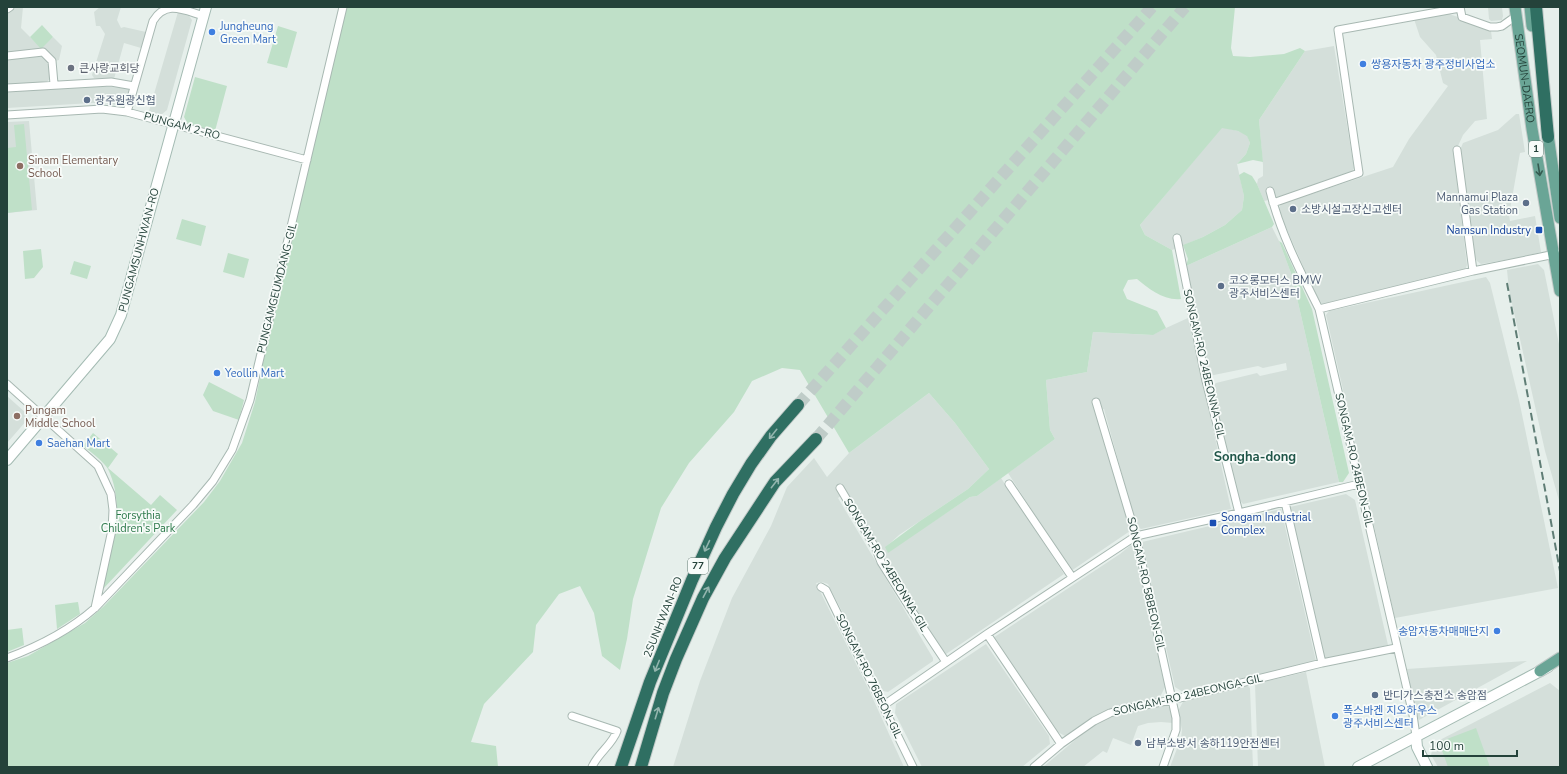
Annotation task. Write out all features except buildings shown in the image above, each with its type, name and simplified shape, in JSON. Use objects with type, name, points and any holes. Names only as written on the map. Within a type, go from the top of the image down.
[{"type":"highway","points":[[1536,7],[1548,137]]},
{"type":"highway","name":"2SUNHWAN-RO","points":[[621,767],[650,682],[692,580],[716,527],[751,464],[771,436],[798,405]]},
{"type":"highway","name":"77","points":[[641,767],[663,693],[676,658],[703,598],[725,558],[775,482],[816,440]]},
{"type":"main road","name":"SEOMUN-DAERO","points":[[1530,7],[1560,218]]},
{"type":"main road","name":"SEOMUN-DAERO","points":[[1515,12],[1532,129],[1557,253],[1560,291]]},
{"type":"main road","points":[[1540,671],[1560,658]]},
{"type":"main road","points":[[1540,671],[1560,665]]},
{"type":"street","points":[[127,112],[153,21],[157,14],[163,9],[170,7],[205,12]]},
{"type":"street","name":"PUNGAMGEUMDANG-GIL","points":[[7,658],[28,650],[63,632],[95,608],[193,505],[213,481],[232,450],[250,400],[343,7]]},
{"type":"street","points":[[1273,204],[1359,173],[1338,30],[1460,8],[1462,17],[1490,27],[1502,26],[1515,12]]},
{"type":"street","name":"PUNGAMSUNHWAN-RO","points":[[7,460],[110,339],[121,315],[205,12]]},
{"type":"street","points":[[7,56],[43,52],[52,61],[54,84]]},
{"type":"street","points":[[7,88],[54,84],[111,82],[134,86]]},
{"type":"street","name":"PUNGAM 2-RO","points":[[7,115],[102,109],[127,112],[307,160]]},
{"type":"street","points":[[1457,150],[1473,271]]},
{"type":"street","name":"SONGAM-RO 24BEON-GIL","points":[[1270,191],[1273,204],[1296,263],[1318,309],[1396,648],[1413,715],[1416,736]]},
{"type":"street","name":"SONGAM-RO 24BEONNA-GIL","points":[[1177,238],[1206,381],[1239,513]]},
{"type":"street","points":[[1318,309],[1473,271],[1557,253]]},
{"type":"street","points":[[7,384],[98,466],[111,494],[113,510],[112,530],[95,608]]},
{"type":"street","name":"SONGAM-RO 58BEON-GIL","points":[[1096,402],[1136,536],[1176,718],[1176,730],[1164,767]]},
{"type":"street","points":[[1009,484],[1072,577]]},
{"type":"street","points":[[884,705],[986,634],[1136,536],[1359,484]]},
{"type":"street","name":"SONGAM-RO 24BEONNA-GIL","points":[[840,488],[876,548],[881,562],[946,662]]},
{"type":"street","points":[[1285,502],[1322,663]]},
{"type":"street","name":"SONGAM-RO 76BEON-GIL","points":[[821,587],[826,590],[884,705],[913,767]]},
{"type":"street","points":[[986,634],[1061,744]]},
{"type":"street","name":"SONGAM-RO 24BEONGA-GIL","points":[[1034,767],[1061,744],[1101,716],[1124,709],[1172,700],[1322,663],[1396,648]]},
{"type":"street","points":[[1358,767],[1560,661]]},
{"type":"street","points":[[572,716],[617,731],[614,739],[599,755],[592,767]]},
{"type":"street","points":[[1416,736],[1417,747],[1427,767]]},
{"type":"shaded area","points":[[17,7],[23,7],[21,28],[41,48],[53,37],[62,46],[59,60],[55,61],[41,49],[7,53],[7,11]]},
{"type":"shaded area","points":[[100,7],[121,7],[117,20],[121,28],[124,27],[146,32],[141,48],[124,43],[114,79],[94,78],[92,75],[105,34],[100,26],[96,26],[94,12]]},
{"type":"shaded area","points":[[1488,7],[1502,7],[1502,20],[1491,21],[1489,19]]},
{"type":"shaded area","points":[[178,12],[189,16],[192,20],[167,110],[161,115],[149,111]]},
{"type":"shaded area","points":[[1449,14],[1458,17],[1459,20],[1491,31],[1492,39],[1480,40],[1487,119],[1475,121],[1463,135],[1458,146],[1453,147],[1467,265],[1465,270],[1322,304],[1315,293],[1284,223],[1279,208],[1281,204],[1393,167],[1409,139],[1448,86],[1443,83],[1436,55],[1420,37],[1414,19]]},
{"type":"shaded area","points":[[1334,46],[1354,168],[1351,174],[1264,201],[1257,184],[1258,179],[1263,176],[1259,120],[1305,51]]},
{"type":"shaded area","points":[[43,55],[50,62],[51,77],[47,82],[7,85],[7,59]]},
{"type":"shaded area","points":[[93,86],[127,88],[129,91],[126,103],[121,106],[105,103],[92,103],[7,108],[7,92]]},
{"type":"shaded area","points":[[1516,114],[1519,114],[1525,152],[1520,153],[1509,215],[1510,221],[1535,216],[1541,252],[1481,264],[1477,261],[1473,253],[1460,150],[1463,143],[1498,130]]},
{"type":"shaded area","name":"Sinam Elementary School","points":[[29,121],[37,210],[7,213],[7,122]]},
{"type":"shaded area","points":[[1222,127],[1247,135],[1250,143],[1246,154],[1237,164],[1244,196],[1242,210],[1225,225],[1203,237],[1172,250],[1145,235],[1140,225]]},
{"type":"shaded area","points":[[1272,227],[1292,276],[1339,482],[1243,504],[1238,498],[1212,386],[1216,383],[1257,373],[1260,376],[1287,370],[1286,363],[1263,368],[1258,366],[1209,376],[1186,266]]},
{"type":"shaded area","points":[[1538,264],[1544,270],[1560,349],[1560,504],[1545,451],[1509,290],[1507,270]]},
{"type":"shaded area","points":[[1486,277],[1490,283],[1519,400],[1558,588],[1395,618],[1326,315],[1329,311]]},
{"type":"shaded area","points":[[1188,318],[1231,509],[1141,529],[1136,525],[1104,409],[1097,411],[1130,531],[1071,571],[1008,473],[1055,439],[1050,430],[1046,380],[1087,372],[1093,332],[1152,335]]},
{"type":"shaded area","points":[[929,393],[955,423],[989,469],[968,489],[899,535],[886,547],[888,552],[970,497],[977,496],[1001,478],[1064,574],[946,654],[845,493],[838,498],[933,658],[933,661],[888,692],[883,691],[828,584],[822,582],[816,583],[869,690],[904,767],[673,767],[700,681],[732,598],[771,526],[787,487],[814,458],[827,477],[849,453]]},
{"type":"shaded area","name":"Pungam Middle School","points":[[7,396],[26,413],[27,420],[7,443]]},
{"type":"shaded area","points":[[1346,494],[1355,500],[1388,645],[1323,659],[1290,507]]},
{"type":"shaded area","points":[[1281,509],[1316,661],[1183,692],[1175,687],[1142,542]]},
{"type":"shaded area","points":[[1131,545],[1133,547],[1165,687],[1160,697],[1123,705],[1100,713],[1065,736],[1056,731],[993,638],[1120,554]]},
{"type":"shaded area","points":[[986,644],[1049,736],[1050,744],[1022,767],[922,767],[895,713],[896,704]]},
{"type":"shaded area","points":[[1527,661],[1419,720],[1416,714],[1407,669]]},
{"type":"shaded area","points":[[1306,672],[1325,767],[1258,767],[1255,684]]},
{"type":"shaded area","points":[[1550,683],[1560,691],[1560,767],[1438,767],[1431,755],[1434,743]]},
{"type":"shaded area","points":[[1247,685],[1250,688],[1253,767],[1170,767],[1181,738],[1182,730],[1178,711],[1184,700]]},
{"type":"shaded area","points":[[1162,704],[1172,708],[1173,723],[1148,723],[1138,726],[1131,745],[1113,738],[1107,753],[1103,751],[1083,767],[1043,767],[1093,725],[1108,718]]},
{"type":"green space","points":[[347,7],[1235,7],[1231,48],[1233,56],[1250,57],[1284,54],[1300,48],[1305,51],[1259,120],[1263,162],[1253,160],[1237,164],[1246,154],[1250,143],[1247,136],[1238,131],[1222,128],[1140,225],[1145,235],[1172,250],[1181,299],[1169,298],[1157,294],[1137,279],[1128,280],[1123,290],[1127,299],[1157,311],[1166,328],[1153,335],[1093,332],[1087,372],[1046,380],[1050,430],[1055,439],[977,496],[970,497],[888,553],[885,547],[920,521],[968,489],[989,469],[955,423],[929,393],[849,453],[800,370],[782,368],[752,381],[734,412],[689,463],[661,508],[633,599],[627,639],[620,670],[602,656],[594,613],[580,586],[559,594],[536,625],[533,652],[484,704],[471,742],[496,746],[498,767],[7,767],[7,663],[28,656],[85,623],[104,606],[204,502],[220,481],[242,443],[255,402]]},
{"type":"green space","points":[[42,25],[53,37],[41,49],[30,37]]},
{"type":"green space","points":[[278,26],[297,32],[287,68],[267,63]]},
{"type":"green space","points":[[195,77],[227,86],[215,131],[188,124],[184,117]]},
{"type":"green space","name":"Sinam Elementary School","points":[[24,124],[32,210],[7,213],[7,148],[16,147],[14,125]]},
{"type":"green space","points":[[1244,172],[1252,176],[1257,184],[1274,224],[1272,227],[1186,266],[1188,259],[1183,245],[1203,237],[1225,225],[1242,210],[1244,196],[1239,175]]},
{"type":"green space","points":[[182,219],[206,226],[201,246],[176,239]]},
{"type":"green space","points":[[1279,241],[1282,243],[1312,309],[1349,473],[1343,482],[1339,482],[1292,276]]},
{"type":"green space","points":[[41,249],[43,267],[34,278],[25,279],[23,251]]},
{"type":"green space","points":[[228,253],[249,259],[244,278],[223,272]]},
{"type":"green space","points":[[74,261],[91,266],[87,279],[70,274]]},
{"type":"green space","points":[[209,382],[244,400],[239,420],[213,411],[203,395]]},
{"type":"green space","name":"Forsythia Children's Park","points":[[93,433],[118,454],[108,468],[151,505],[160,495],[177,510],[104,588],[103,585],[116,527],[116,497],[108,469],[100,460],[83,446]]},
{"type":"green space","points":[[78,602],[80,614],[57,629],[55,605]]},
{"type":"green space","points":[[22,628],[24,645],[7,652],[7,630]]},
{"type":"green space","points":[[1476,728],[1490,767],[1448,767],[1439,742]]},
{"type":"tunnel","points":[[798,405],[1152,7]]},
{"type":"tunnel","points":[[816,439],[1185,7]]},
{"type":"railway","points":[[1507,283],[1560,571]]},
{"type":"place","name":"Jungheung Green Mart","points":[[212,32]]},
{"type":"place","name":"쌍용자동차 광주정비사업소","points":[[1363,64]]},
{"type":"place","name":"큰사랑교회당","points":[[71,68]]},
{"type":"place","name":"광주원광신협","points":[[87,100]]},
{"type":"place","name":"Sinam Elementary School","points":[[20,166]]},
{"type":"place","name":"Mannamui Plaza Gas Station","points":[[1526,203]]},
{"type":"place","name":"소방시설고장신고센터","points":[[1293,209]]},
{"type":"place","name":"Namsun Industry","points":[[1539,230]]},
{"type":"place","name":"코오롱모터스 BMW 광주서비스센터","points":[[1221,286]]},
{"type":"place","name":"Yeollin Mart","points":[[217,373]]},
{"type":"place","name":"Pungam Middle School","points":[[17,416]]},
{"type":"place","name":"Saehan Mart","points":[[39,443]]},
{"type":"place","name":"Songam Industrial Complex","points":[[1213,523]]},
{"type":"place","name":"송암자동차매매단지","points":[[1497,631]]},
{"type":"place","name":"반디가스충전소 송암점","points":[[1375,695]]},
{"type":"place","name":"폭스바겐 지오하우스 광주서비스센터","points":[[1335,716]]},
{"type":"place","name":"남부소방서 송하119안전센터","points":[[1138,743]]},
{"type":"district","name":"Songha-dong","points":[[1255,457]]}]
